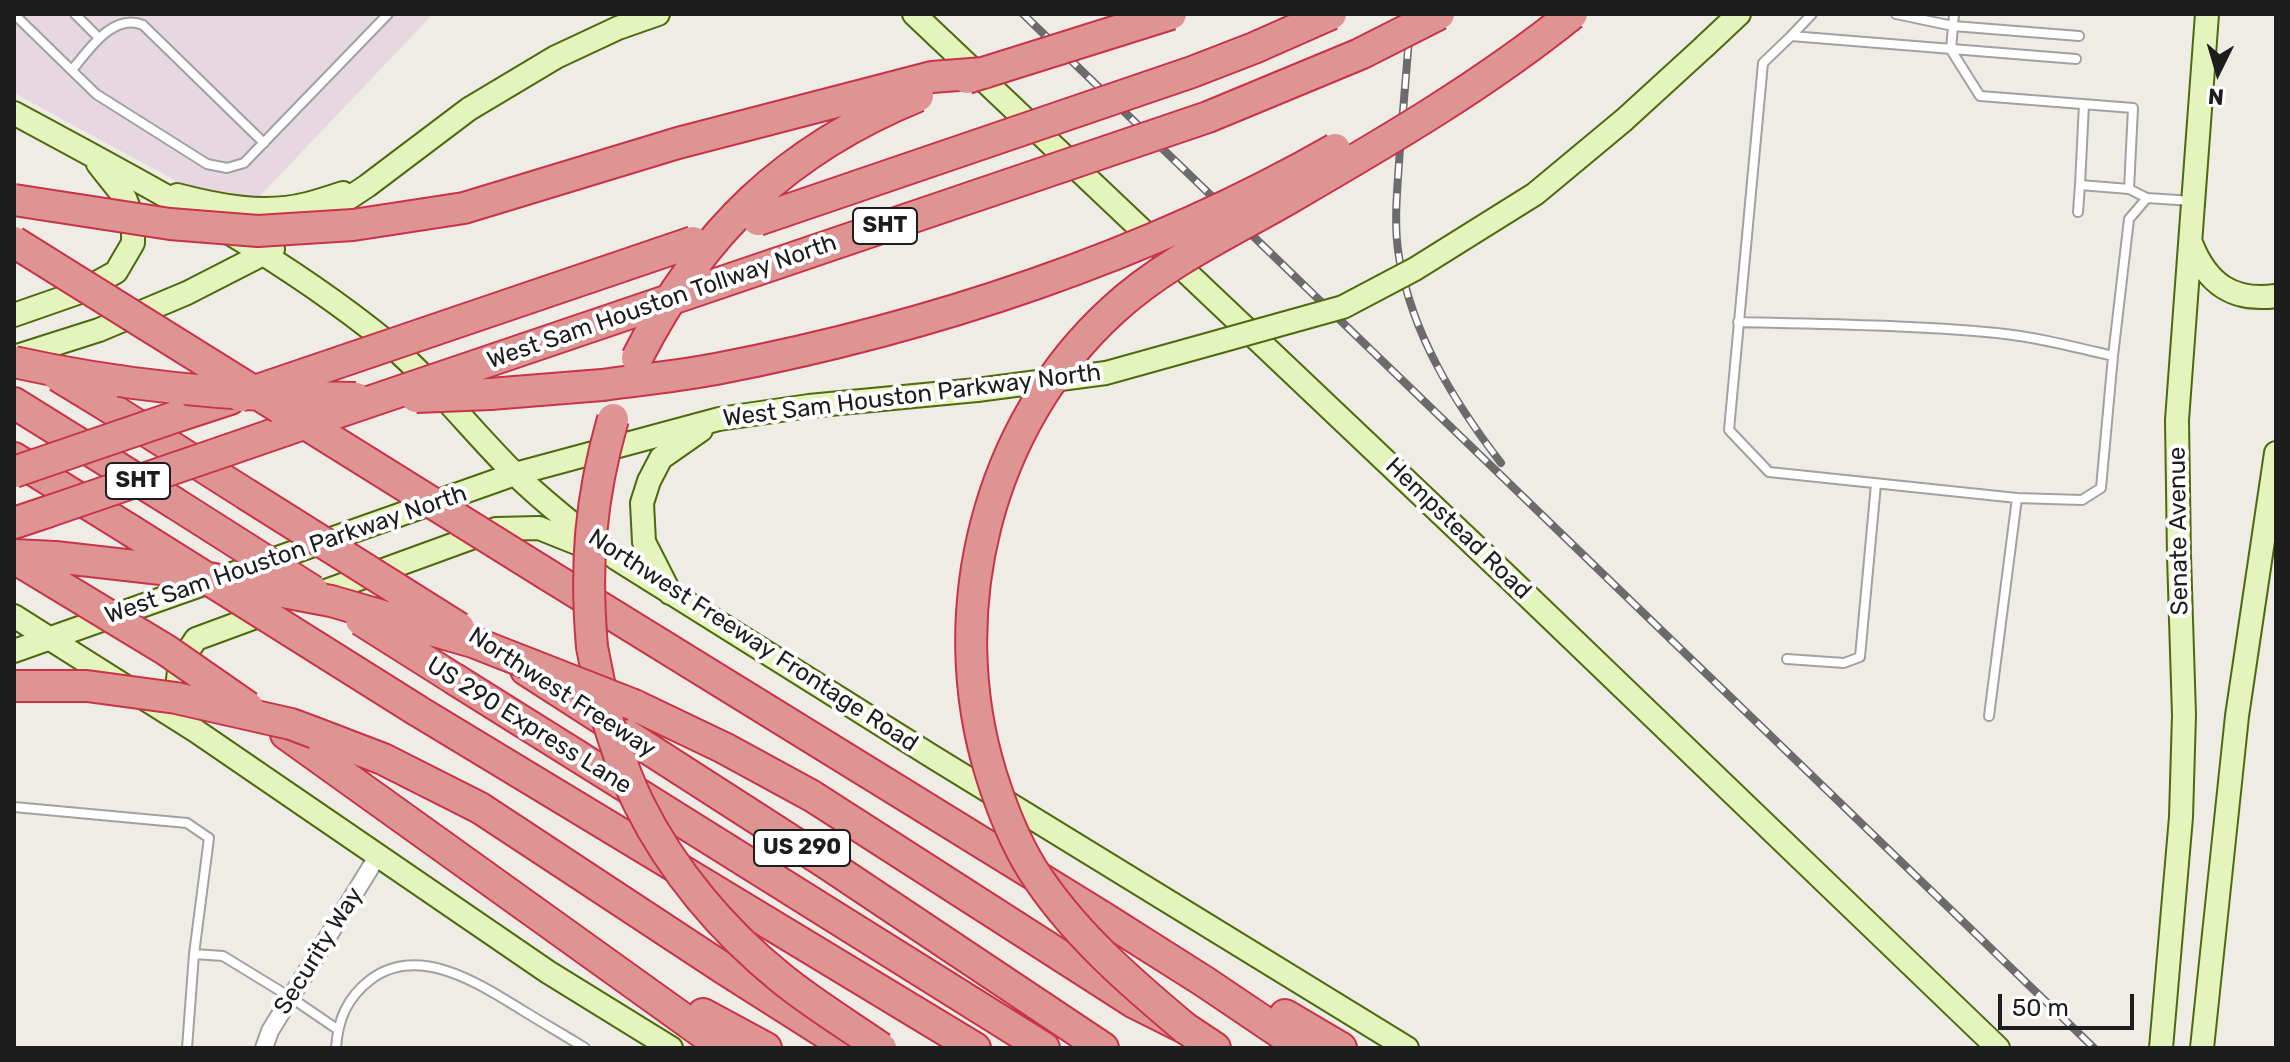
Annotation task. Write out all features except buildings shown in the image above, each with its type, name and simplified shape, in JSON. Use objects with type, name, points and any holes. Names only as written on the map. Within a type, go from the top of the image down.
[{"type":"highway","points":[[881,1048],[783,979],[713,912],[672,862],[626,774],[605,712],[589,614],[589,539],[601,462],[624,388],[669,299],[730,221],[779,176],[832,137],[891,107],[984,73],[1171,14]]},
{"type":"highway","name":"West Sam Houston Tollway North","points":[[14,472],[1129,94],[1243,53],[1331,14]]},
{"type":"highway","name":"West Sam Houston Tollway North","points":[[14,523],[1208,117],[1360,54],[1439,14]]},
{"type":"highway","points":[[14,360],[164,387],[297,397],[374,398],[507,394],[602,385],[714,369],[830,345],[938,316],[1026,287],[1222,207],[1316,159],[1418,101],[1546,14]]},
{"type":"highway","points":[[1215,1048],[1185,1028],[1129,980],[1079,930],[1031,868],[1001,804],[980,738],[971,666],[974,583],[986,521],[1010,453],[1043,391],[1074,349],[1114,309],[1157,274],[1443,107],[1572,14]]},
{"type":"highway","points":[[14,200],[170,224],[258,231],[353,225],[464,208],[678,143],[932,77],[984,73]]},
{"type":"highway","points":[[14,242],[1205,982],[1303,1048]]},
{"type":"highway","name":"Northwest Freeway","points":[[14,348],[498,652],[826,863],[1103,1048]]},
{"type":"highway","name":"US 290 Express Lane","points":[[14,403],[1044,1048]]},
{"type":"highway","points":[[14,458],[418,711],[975,1048]]},
{"type":"highway","points":[[14,556],[161,569],[331,601],[473,642],[634,705],[724,748],[812,796],[1133,1002],[1185,1028]]},
{"type":"highway","points":[[14,556],[166,650],[724,1048]]},
{"type":"highway","points":[[14,686],[87,686],[176,698],[291,724],[383,759],[480,808],[849,1048]]},
{"type":"highway","points":[[609,965],[766,1048]]},
{"type":"highway","points":[[1205,982],[1296,1020],[1341,1048]]},
{"type":"main road","points":[[14,360],[99,330],[187,293],[264,255],[367,186],[469,109],[556,57],[618,28],[658,14]]},
{"type":"main road","name":"Hempstead Road","points":[[914,14],[1510,579],[1998,1048]]},
{"type":"main road","name":"West Sam Houston Parkway North","points":[[14,651],[515,474],[719,419],[1106,373],[1343,307],[1415,269],[1535,194],[1624,120],[1739,14]]},
{"type":"main road","name":"Senate Avenue","points":[[2161,1048],[2181,817],[2184,715],[2177,420],[2207,14]]},
{"type":"main road","name":"Northwest Freeway Frontage Road","points":[[14,113],[264,255],[341,306],[434,384],[515,474],[617,559],[1407,1048]]},
{"type":"main road","points":[[14,315],[80,292],[116,272],[133,243],[133,219],[125,198],[92,155]]},
{"type":"main road","points":[[152,189],[218,205],[254,209],[304,205],[367,186]]},
{"type":"main road","points":[[2191,242],[2207,271],[2232,292],[2245,297],[2276,296]]},
{"type":"main road","points":[[670,594],[644,542],[642,503],[661,458],[719,419]]},
{"type":"main road","points":[[2202,1048],[2237,716],[2276,453]]},
{"type":"main road","points":[[196,731],[177,687],[180,663],[196,639],[496,529],[539,528],[617,559]]},
{"type":"main road","points":[[14,616],[196,731],[548,972],[671,1048]]},
{"type":"street","name":"Security Way","points":[[264,1048],[290,997],[377,857]]},
{"type":"lane","points":[[14,14],[96,94],[207,164],[227,168],[244,163],[388,14]]},
{"type":"lane","points":[[75,14],[99,38]]},
{"type":"lane","points":[[1812,14],[1763,63],[1738,322],[1729,430],[1769,472],[2017,498],[2082,500],[2101,488],[2129,219],[2147,198]]},
{"type":"lane","points":[[1896,14],[1953,26],[2079,36]]},
{"type":"lane","points":[[1954,14],[1951,50],[1980,96],[2133,108],[2129,189]]},
{"type":"lane","points":[[72,70],[99,38],[124,22],[143,25],[264,143]]},
{"type":"lane","points":[[1791,36],[2076,59]]},
{"type":"lane","points":[[2078,212],[2084,104]]},
{"type":"lane","points":[[2080,185],[2129,189],[2147,198],[2194,201]]},
{"type":"lane","points":[[1738,322],[1999,333],[2113,356]]},
{"type":"lane","points":[[1787,659],[1844,663],[1860,657],[1876,484]]},
{"type":"lane","points":[[1989,716],[2017,498]]},
{"type":"lane","points":[[14,807],[187,823],[209,838],[194,954],[187,1048]]},
{"type":"lane","points":[[194,954],[223,956],[337,1029]]},
{"type":"lane","points":[[336,1048],[337,1029],[351,999],[361,987],[388,970],[401,966],[447,971],[489,990],[585,1048]]},
{"type":"shaded area","points":[[14,14],[433,14],[257,199],[202,195],[14,93]]},
{"type":"railway","points":[[1023,14],[2094,1048]]},
{"type":"railway","points":[[1411,14],[1396,202],[1399,257],[1414,313],[1437,366],[1467,416],[1501,463]]}]
